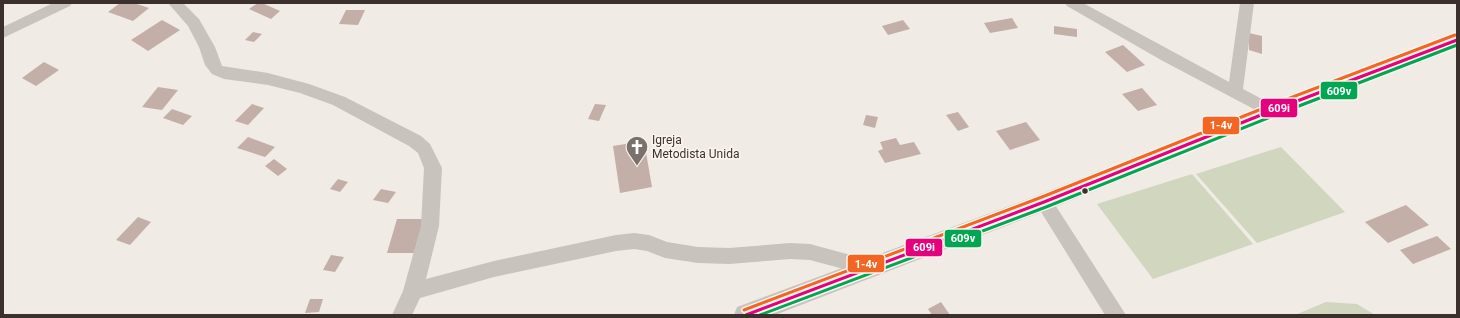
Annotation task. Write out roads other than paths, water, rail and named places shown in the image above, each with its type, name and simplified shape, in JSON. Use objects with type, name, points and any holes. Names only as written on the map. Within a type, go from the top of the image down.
[{"type":"street","points":[[3,33],[65,3]]},
{"type":"street","points":[[175,3],[194,23],[207,47],[213,66],[217,70],[237,75],[268,79],[303,88],[339,101],[415,141],[424,149],[433,168],[431,211],[423,258],[413,291],[402,315]]},
{"type":"street","points":[[1072,3],[1166,56],[1271,111]]},
{"type":"street","points":[[1235,92],[1247,3]]},
{"type":"street","points":[[746,315],[1044,202],[1271,111],[1457,40]]},
{"type":"street","points":[[1044,202],[1116,315]]},
{"type":"street","points":[[413,291],[494,269],[634,240],[649,243],[665,250],[698,255],[729,256],[790,251],[810,252],[869,268]]},
{"type":"place","name":"Igreja Metodista Unida","points":[[637,166]]}]
